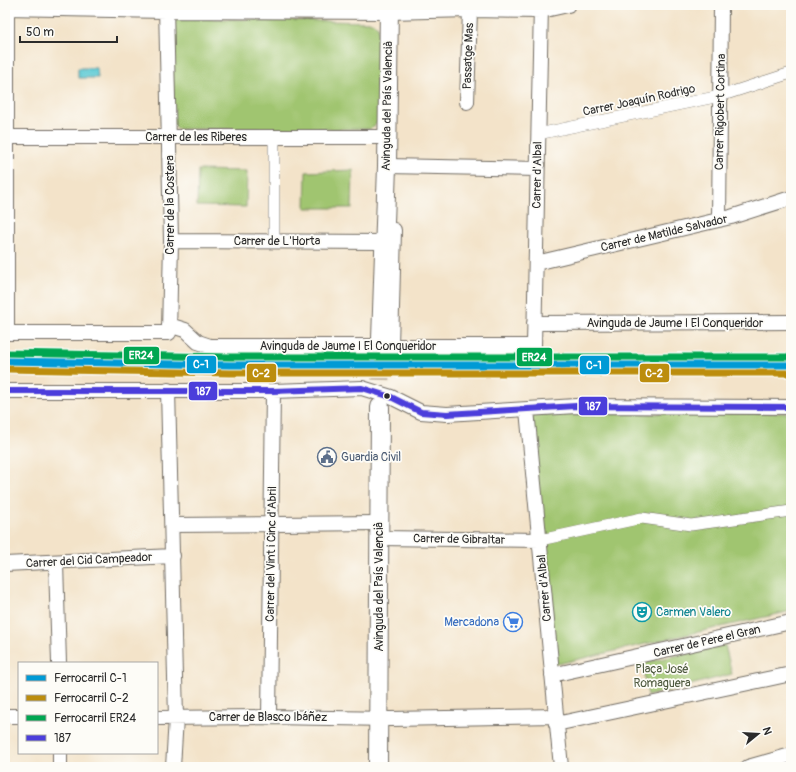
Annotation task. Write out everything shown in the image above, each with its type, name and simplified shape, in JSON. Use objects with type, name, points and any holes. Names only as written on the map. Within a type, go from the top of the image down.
[{"type":"street","points":[[6,333],[6,7],[389,8],[470,10],[541,8],[568,5]]},
{"type":"street","name":"Carrer Rigobert Cortina","points":[[719,220],[721,5]]},
{"type":"street","name":"Carrer de la Costera","points":[[166,8],[171,241],[169,329]]},
{"type":"street","name":"Avinguda del País Valencià","points":[[386,342],[384,242],[387,166],[389,8]]},
{"type":"street","name":"Carrer d'Albal","points":[[534,346],[541,8]]},
{"type":"street","name":"Passatge Mas","points":[[467,102],[470,10]]},
{"type":"street","name":"Carrer Joaquín Rodrigo","points":[[538,134],[720,96],[791,73]]},
{"type":"street","name":"Carrer de les Riberes","points":[[6,137],[387,137]]},
{"type":"street","points":[[274,137],[274,241]]},
{"type":"street","points":[[387,166],[537,169]]},
{"type":"street","name":"Carrer de Matilde Salvador","points":[[536,263],[719,220],[791,198]]},
{"type":"street","name":"Avinguda del País Valencià","points":[[385,206],[392,218],[394,230],[386,342]]},
{"type":"street","name":"Carrer de L'Horta","points":[[171,241],[384,242]]},
{"type":"street","name":"Avinguda de Jaume I El Conqueridor","points":[[534,323],[791,322]]},
{"type":"street","name":"Avinguda de Jaume I El Conqueridor","points":[[6,333],[169,329],[185,330],[198,342],[210,346],[386,342],[534,346]]},
{"type":"street","points":[[5,391],[273,391],[362,388],[391,397],[421,412],[447,414],[584,406],[791,407]]},
{"type":"street","points":[[168,390],[176,718],[173,767]]},
{"type":"street","name":"Carrer del Vint i Cinc d'Abril","points":[[269,717],[273,391]]},
{"type":"street","name":"Avinguda del País Valencià","points":[[378,767],[380,406]]},
{"type":"street","name":"Carrer d'Albal","points":[[527,410],[561,767]]},
{"type":"street","points":[[540,540],[642,518],[691,525],[791,511]]},
{"type":"street","name":"Carrer de Gibraltar","points":[[172,525],[271,524],[540,540]]},
{"type":"street","name":"Carrer del Cid Campeador","points":[[5,564],[172,556]]},
{"type":"street","points":[[56,562],[58,662]]},
{"type":"street","name":"Carrer de Pere el Gran","points":[[552,675],[791,622]]},
{"type":"street","name":"Carrer de Blasco Ibáñez","points":[[158,718],[269,717],[556,720],[791,674]]},
{"type":"street","points":[[5,716],[18,716]]},
{"type":"street","points":[[60,754],[60,767]]},
{"type":"street","points":[[748,767],[791,755]]},
{"type":"green space","points":[[178,18],[372,22],[378,27],[379,121],[371,129],[178,129],[171,122],[171,25]]},
{"type":"green space","points":[[198,170],[247,171],[246,207],[197,206]]},
{"type":"green space","points":[[353,170],[352,208],[305,208],[306,172]]},
{"type":"green space","points":[[791,413],[791,611],[553,665],[532,415]]},
{"type":"green space","name":"Plaça José Romaguera","points":[[725,645],[732,674],[648,696],[642,663]]},
{"type":"water","points":[[78,68],[97,68],[98,78],[78,78]]},
{"type":"tunnel","points":[[380,407],[381,339]]},
{"type":"rail line","name":"ER24","points":[[5,353],[230,357],[791,357]]},
{"type":"rail line","name":"C-1","points":[[5,361],[230,365],[791,365]]},
{"type":"rail line","name":"C-2","points":[[5,369],[230,373],[791,373]]},
{"type":"transit line","name":"187","points":[[5,391],[273,391],[362,388],[391,397],[421,412],[447,414],[576,406],[791,407]]},
{"type":"place","name":"Guardia Civil","points":[[327,457]]},
{"type":"place","name":"Carmen Valero","points":[[642,612]]},
{"type":"place","name":"Mercadona","points":[[513,622]]}]
